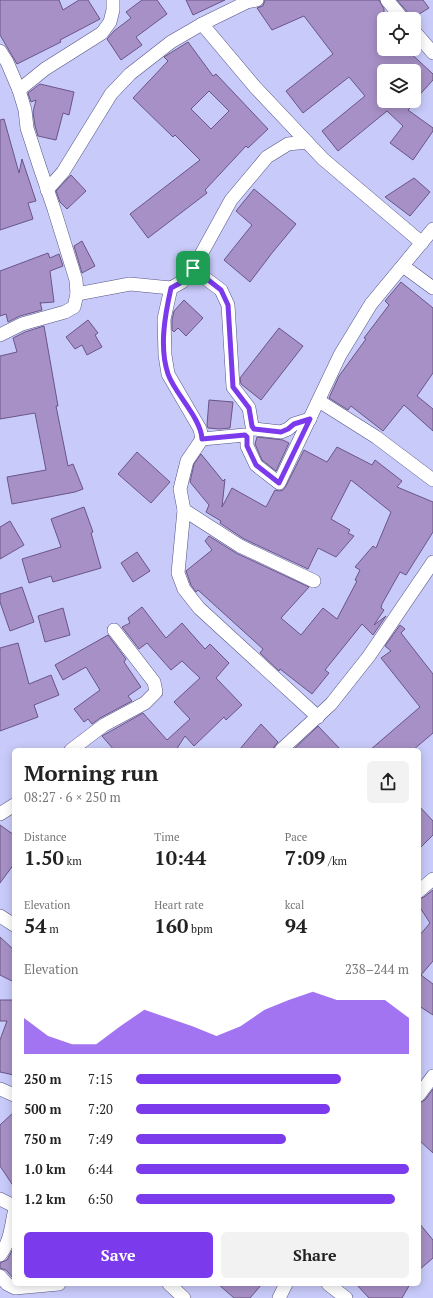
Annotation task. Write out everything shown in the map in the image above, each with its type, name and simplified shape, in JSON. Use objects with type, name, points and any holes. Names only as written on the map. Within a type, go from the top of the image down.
[{"type":"street","points":[[18,90],[45,69],[102,33],[110,22],[113,10],[113,0]]},
{"type":"street","points":[[48,190],[63,172],[111,94],[130,74],[171,42],[202,24],[247,2],[257,0]]},
{"type":"street","points":[[387,0],[397,12]]},
{"type":"street","points":[[202,24],[255,87],[323,159],[422,243]]},
{"type":"street","points":[[421,39],[433,53]]},
{"type":"street","points":[[0,51],[7,62],[25,110],[28,128],[76,280],[77,294],[74,307],[66,312],[22,324],[0,335]]},
{"type":"street","points":[[77,294],[130,284],[171,288],[182,282],[193,268],[231,200],[267,157],[288,144],[307,142]]},
{"type":"street","points":[[202,439],[245,435],[247,437],[247,446],[256,465],[279,483],[340,355],[371,304],[433,229]]},
{"type":"street","points":[[403,266],[433,288]]},
{"type":"street","points":[[193,268],[221,290],[228,305],[233,387],[249,408],[252,426],[254,429],[281,432],[294,424],[310,419]]},
{"type":"street","points":[[171,288],[164,319],[165,355],[168,374],[200,428],[202,439],[188,461],[180,489],[184,510],[178,573],[184,589],[199,608],[318,717]]},
{"type":"street","points":[[319,401],[376,437],[433,480]]},
{"type":"street","points":[[184,510],[240,546],[314,581]]},
{"type":"street","points":[[283,748],[331,704],[369,656],[433,562]]},
{"type":"street","points":[[74,748],[104,725],[145,703],[156,692],[154,682],[114,630]]},
{"type":"street","points":[[0,814],[12,806]]},
{"type":"street","points":[[421,889],[433,879]]},
{"type":"street","points":[[0,916],[12,924]]},
{"type":"street","points":[[421,1092],[433,1076]]},
{"type":"street","points":[[0,1089],[12,1094]]},
{"type":"street","points":[[0,1199],[12,1205]]},
{"type":"street","points":[[0,1255],[6,1247],[12,1224]]},
{"type":"street","points":[[0,1276],[8,1284],[15,1288],[37,1286]]},
{"type":"street","points":[[171,1286],[184,1298]]},
{"type":"street","points":[[279,1298],[285,1286]]},
{"type":"street","points":[[331,1286],[346,1298]]},
{"type":"building","points":[[0,0],[59,0],[63,10],[79,0],[88,0],[100,19],[60,40],[61,42],[17,64],[0,35]]},
{"type":"building","points":[[142,0],[157,0],[167,14],[136,37],[142,45],[121,60],[107,39],[114,31],[131,18],[126,12]]},
{"type":"building","points":[[186,0],[225,0],[193,15]]},
{"type":"building","points":[[265,0],[379,0],[384,12],[377,12],[377,56],[414,56],[433,74],[433,80],[421,93],[421,64],[377,64],[377,108],[410,108],[408,110],[433,128],[433,131],[413,160],[390,143],[403,126],[387,111],[338,151],[322,131],[365,96],[349,77],[303,113],[286,91],[333,54],[304,16],[272,30],[257,8],[263,6]]},
{"type":"building","points":[[397,0],[423,0],[429,8],[421,13],[407,12]]},
{"type":"building","points":[[188,42],[213,76],[216,74],[268,129],[248,148],[246,146],[205,190],[207,193],[148,238],[130,214],[200,160],[175,135],[173,137],[133,98],[168,61],[164,57]],"holes":[[[209,91],[229,111],[211,129],[191,109]]]},
{"type":"building","points":[[40,84],[74,92],[69,115],[63,113],[56,140],[38,136],[35,126],[33,112],[36,100],[31,102],[28,93]]},
{"type":"building","points":[[4,119],[19,173],[22,159],[36,201],[28,203],[33,219],[0,230],[0,120]]},
{"type":"building","points":[[71,175],[86,191],[67,209],[60,202],[56,191]]},
{"type":"building","points":[[414,178],[430,192],[410,216],[385,197]]},
{"type":"building","points":[[254,189],[296,224],[250,282],[224,260],[252,225],[236,211]]},
{"type":"building","points":[[82,241],[95,266],[82,273],[74,246]]},
{"type":"building","points":[[48,253],[50,258],[59,254],[63,266],[50,271],[54,302],[40,302],[42,310],[20,316],[8,322],[6,314],[0,316],[0,271]]},
{"type":"building","points":[[401,282],[433,308],[433,373],[417,396],[433,409],[433,431],[404,405],[383,431],[351,406],[348,410],[329,398],[339,376],[366,339],[364,338],[389,305],[385,301]]},
{"type":"building","points":[[184,300],[203,318],[186,336],[178,328],[174,332],[172,330],[174,311]]},
{"type":"building","points":[[88,320],[98,333],[95,335],[102,347],[87,355],[82,345],[75,349],[66,337]]},
{"type":"building","points":[[44,326],[58,406],[56,406],[68,466],[73,464],[83,489],[75,492],[12,504],[7,477],[46,470],[35,413],[0,419],[0,356],[17,352],[13,338],[25,332]]},
{"type":"building","points":[[279,328],[303,346],[261,400],[241,384],[240,378]]},
{"type":"building","points":[[209,400],[233,402],[230,428],[208,428]]},
{"type":"building","points":[[257,437],[283,440],[289,443],[276,471],[262,460],[255,444]]},
{"type":"building","points":[[337,447],[372,465],[375,460],[402,481],[397,487],[433,502],[433,532],[406,575],[400,572],[382,604],[381,608],[384,610],[374,625],[386,616],[373,635],[362,624],[325,670],[329,673],[312,694],[280,669],[279,671],[260,653],[263,649],[198,590],[196,592],[191,585],[186,571],[212,550],[205,541],[209,536],[236,553],[309,587],[281,618],[301,635],[323,608],[337,619],[357,581],[355,580],[360,570],[355,567],[373,546],[376,548],[391,512],[351,480],[331,519],[350,530],[348,533],[354,536],[336,557],[318,548],[308,569],[244,539],[220,523],[221,521],[206,512],[209,505],[190,482],[194,464],[201,454],[223,481],[225,479],[222,507],[232,488],[266,507],[275,490],[283,490],[286,486],[304,450],[327,462]]},
{"type":"building","points":[[137,452],[170,482],[151,503],[118,474]]},
{"type":"building","points":[[84,507],[93,532],[91,533],[101,568],[53,582],[51,576],[29,583],[22,559],[61,547],[51,519]]},
{"type":"building","points":[[10,521],[24,545],[0,559],[0,527]]},
{"type":"building","points":[[137,552],[150,571],[133,582],[121,563]]},
{"type":"building","points":[[22,587],[34,622],[10,631],[0,602],[0,594]]},
{"type":"building","points":[[142,607],[166,638],[182,623],[205,649],[210,644],[229,663],[216,678],[242,705],[226,720],[224,717],[194,746],[185,736],[177,748],[112,748],[102,736],[143,713],[167,740],[190,719],[174,702],[200,678],[182,661],[171,670],[147,643],[139,649],[122,627],[130,623],[128,618]]},
{"type":"building","points":[[63,608],[70,635],[45,642],[38,616]]},
{"type":"building","points":[[400,625],[405,629],[401,633],[433,674],[433,733],[415,748],[372,748],[420,707],[381,658],[391,651],[385,646]]},
{"type":"building","points":[[108,635],[126,659],[124,662],[141,687],[128,696],[132,701],[100,718],[92,724],[88,719],[84,722],[74,709],[100,690],[86,667],[63,680],[55,665]]},
{"type":"building","points":[[18,643],[29,684],[51,675],[59,695],[34,705],[38,717],[0,731],[0,648]]},
{"type":"building","points":[[261,724],[278,742],[274,748],[241,748]]},
{"type":"building","points":[[318,726],[339,748],[295,748]]},
{"type":"building","points":[[421,808],[433,821],[433,835],[421,847]]},
{"type":"building","points":[[0,825],[12,834],[12,867],[0,883]]},
{"type":"building","points":[[433,890],[433,961],[421,975],[421,934],[430,923],[421,909],[421,898]]},
{"type":"building","points":[[0,937],[12,948],[12,981],[0,975]]},
{"type":"building","points":[[421,975],[433,984],[433,1015],[421,1007]]},
{"type":"building","points":[[0,1000],[12,1000],[12,1075],[0,1072],[0,1040],[7,1021],[0,1021]]},
{"type":"building","points":[[433,1089],[433,1153],[421,1142],[421,1102],[425,1100]]},
{"type":"building","points":[[12,1114],[12,1184],[0,1166],[0,1125]]},
{"type":"building","points":[[421,1225],[433,1240],[433,1258],[421,1268]]},
{"type":"building","points":[[12,1251],[12,1277],[6,1270],[0,1268],[0,1263],[7,1260]]},
{"type":"building","points":[[220,1286],[260,1286],[250,1298],[234,1298]]},
{"type":"building","points":[[358,1286],[409,1286],[402,1298],[369,1298]]},
{"type":"route","points":[[193,268],[221,290],[228,305],[233,387],[249,408],[252,426],[254,429],[281,432],[294,424],[310,419],[279,483],[256,465],[247,446],[247,437],[245,435],[202,439],[200,428],[168,374],[165,355],[164,319],[171,288],[182,282],[193,268]]}]
